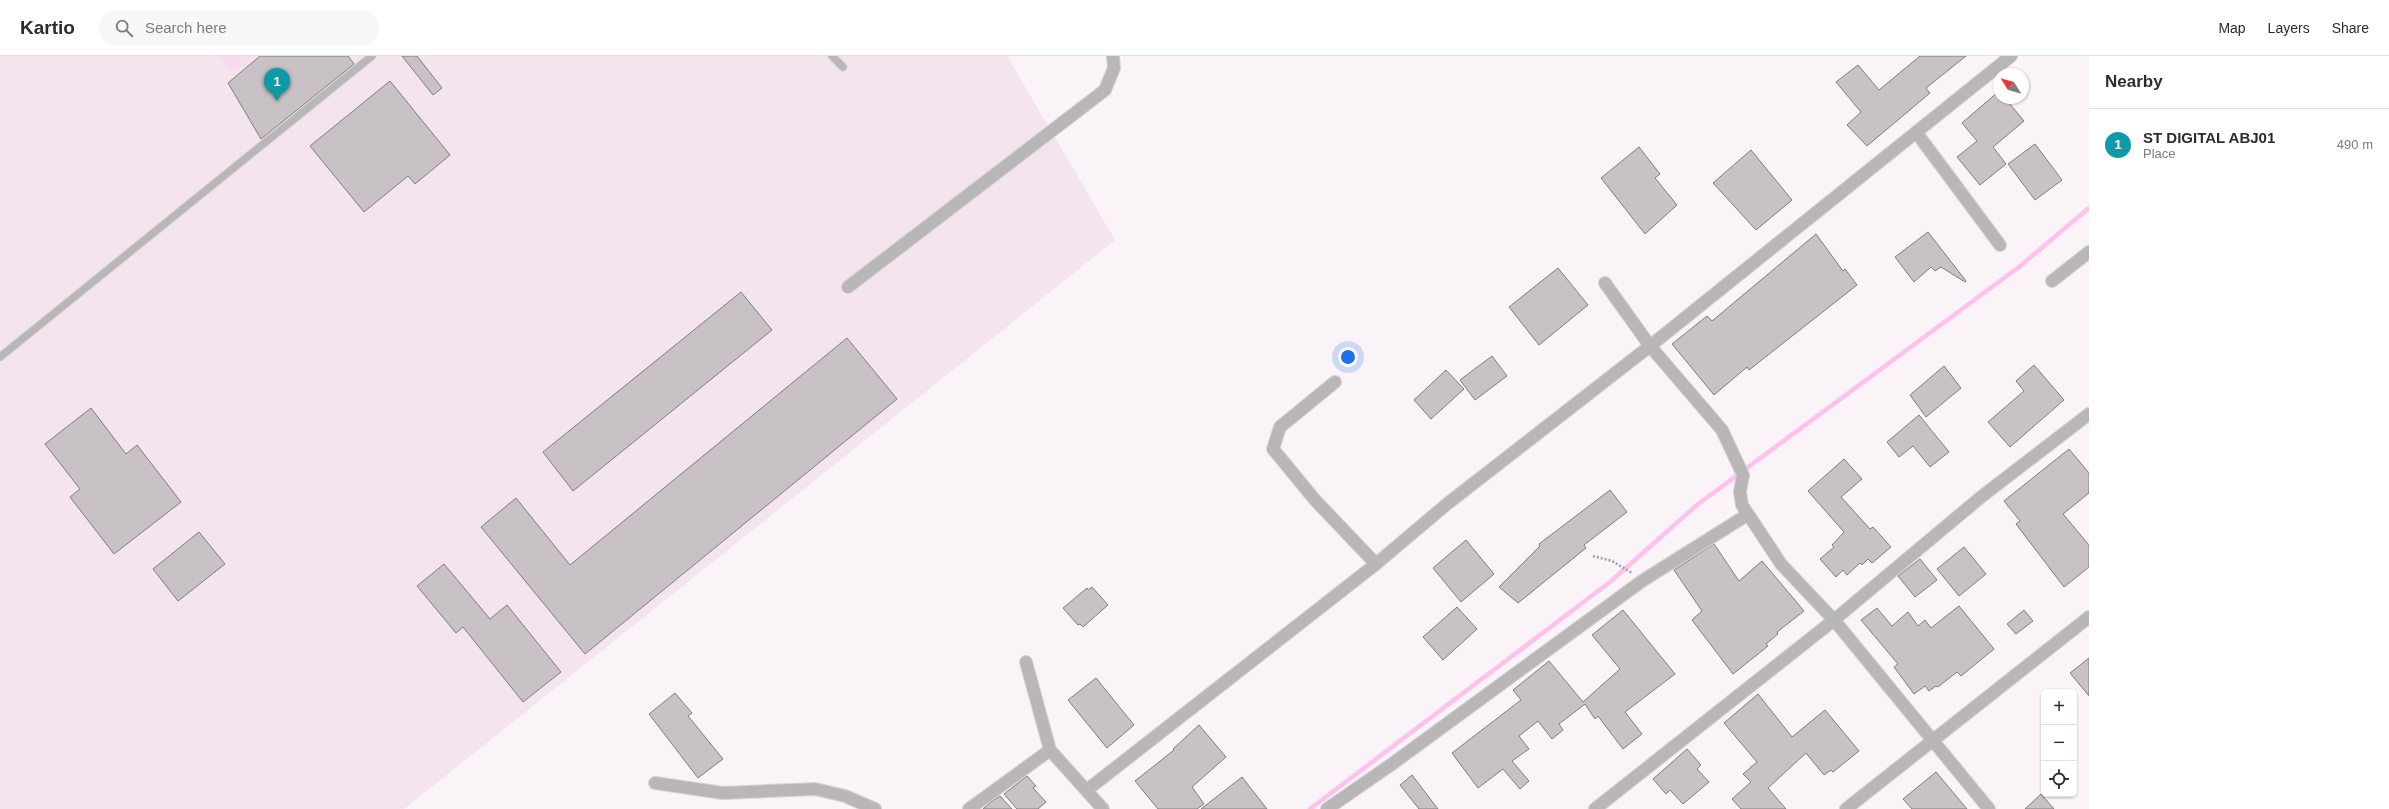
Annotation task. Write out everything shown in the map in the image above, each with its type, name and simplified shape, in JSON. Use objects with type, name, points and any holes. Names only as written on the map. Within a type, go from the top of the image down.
[{"type":"street","points":[[848,287],[1105,90],[1114,68],[1113,56]]},
{"type":"street","points":[[1087,790],[1376,564],[1447,504],[1650,346],[2011,56]]},
{"type":"street","points":[[1916,132],[2000,245]]},
{"type":"street","points":[[2052,281],[2089,252]]},
{"type":"street","points":[[1605,283],[1650,346],[1722,430],[1743,475],[1740,492],[1742,505],[1747,515],[1781,564],[1834,620],[1989,809]]},
{"type":"street","points":[[1335,382],[1280,427],[1273,449],[1315,500],[1376,564]]},
{"type":"street","points":[[1595,809],[1834,620],[1981,497],[2089,414]]},
{"type":"street","points":[[1327,809],[1392,764],[1642,581],[1747,515]]},
{"type":"street","points":[[1846,809],[2089,617]]},
{"type":"street","points":[[1026,662],[1050,750],[1103,809]]},
{"type":"street","points":[[970,809],[1050,750]]},
{"type":"street","points":[[655,783],[723,793],[815,789],[845,796],[875,809]]},
{"type":"lane","points":[[0,357],[372,56]]},
{"type":"lane","points":[[832,56],[843,67]]},
{"type":"path","points":[[1593,556],[1623,566],[1642,581]]},
{"type":"shaded area","points":[[0,56],[1007,56],[1115,240],[404,809],[0,809]]},
{"type":"shaded area","points":[[219,56],[255,56],[233,73]]},
{"type":"building","points":[[260,56],[348,56],[354,64],[261,139],[228,83]]},
{"type":"building","points":[[402,56],[417,56],[442,88],[433,95]]},
{"type":"building","points":[[1920,56],[1966,56],[1926,88],[1930,93],[1867,146],[1847,125],[1861,112],[1836,82],[1858,65],[1879,90]]},
{"type":"building","points":[[390,81],[450,155],[415,184],[408,176],[364,212],[310,146]]},
{"type":"building","points":[[1993,96],[1993,104],[2010,104],[2024,121],[1993,147],[2006,164],[1980,185],[1957,157],[1977,141],[1962,123]]},
{"type":"building","points":[[2035,144],[2062,180],[2035,200],[2008,164]]},
{"type":"building","points":[[1639,147],[1660,174],[1655,178],[1677,205],[1645,234],[1601,178]]},
{"type":"building","points":[[1751,150],[1792,200],[1756,230],[1713,183]]},
{"type":"building","points":[[1928,232],[1966,281],[1965,282],[1941,267],[1935,271],[1931,267],[1914,282],[1895,257]]},
{"type":"building","points":[[1816,234],[1843,271],[1845,269],[1857,285],[1749,370],[1747,367],[1714,395],[1672,344],[1707,316],[1712,321]]},
{"type":"building","points":[[1558,268],[1588,305],[1539,345],[1509,307]]},
{"type":"building","points":[[741,292],[772,330],[573,491],[543,452]]},
{"type":"building","points":[[847,338],[897,399],[585,654],[481,527],[516,498],[570,565]]},
{"type":"building","points":[[1492,356],[1507,376],[1475,400],[1460,380]]},
{"type":"building","points":[[2034,365],[2064,400],[2010,447],[1988,422],[2024,391],[2016,381]]},
{"type":"building","points":[[1944,366],[1961,388],[1926,417],[1910,395]]},
{"type":"building","points":[[1446,370],[1464,389],[1431,419],[1414,400]]},
{"type":"building","points":[[91,408],[126,454],[137,445],[181,502],[114,554],[70,497],[80,489],[45,444]]},
{"type":"building","points":[[1919,415],[1949,452],[1930,467],[1913,446],[1899,457],[1887,442]]},
{"type":"building","points":[[2069,449],[2089,473],[2089,493],[2063,514],[2089,545],[2089,567],[2064,587],[2016,524],[2020,521],[2004,501]]},
{"type":"building","points":[[1844,459],[1862,479],[1841,497],[1870,529],[1873,527],[1891,547],[1872,563],[1868,559],[1862,565],[1860,563],[1847,575],[1843,570],[1836,577],[1820,559],[1834,547],[1832,545],[1844,532],[1808,491]]},
{"type":"building","points":[[1610,490],[1627,512],[1584,545],[1586,548],[1518,603],[1499,587],[1540,546],[1539,544]]},
{"type":"building","points":[[199,532],[225,564],[178,601],[153,569]]},
{"type":"building","points":[[1466,540],[1494,574],[1461,602],[1433,568]]},
{"type":"building","points":[[1714,544],[1739,581],[1762,561],[1804,611],[1777,632],[1778,634],[1766,644],[1768,646],[1733,674],[1692,620],[1702,611],[1674,570]]},
{"type":"building","points":[[1964,547],[1986,574],[1959,596],[1937,569]]},
{"type":"building","points":[[1920,559],[1937,580],[1915,597],[1898,576]]},
{"type":"building","points":[[444,564],[490,619],[507,605],[561,672],[523,702],[463,627],[456,633],[417,586]]},
{"type":"building","points":[[1092,587],[1108,605],[1083,627],[1080,624],[1078,625],[1063,608],[1087,588],[1088,590]]},
{"type":"building","points":[[1959,606],[1994,649],[1961,676],[1957,672],[1938,687],[1936,686],[1929,691],[1925,686],[1914,694],[1894,667],[1898,664],[1861,620],[1877,608],[1892,626],[1908,612],[1918,626],[1925,620],[1931,628]]},
{"type":"building","points":[[1457,607],[1477,629],[1443,660],[1423,637]]},
{"type":"building","points":[[1623,610],[1675,674],[1625,712],[1642,734],[1623,749],[1598,716],[1595,719],[1585,704],[1559,724],[1563,730],[1552,739],[1538,721],[1519,736],[1529,749],[1512,761],[1529,781],[1520,789],[1503,769],[1478,788],[1452,753],[1521,700],[1513,690],[1549,661],[1583,702],[1620,669],[1592,635]]},
{"type":"building","points":[[2024,610],[2033,621],[2016,634],[2007,624]]},
{"type":"building","points":[[2089,658],[2089,696],[2070,673]]},
{"type":"building","points":[[1096,678],[1134,725],[1107,748],[1068,700]]},
{"type":"building","points":[[675,693],[692,713],[688,716],[723,759],[698,778],[649,714]]},
{"type":"building","points":[[1758,694],[1792,737],[1825,710],[1859,751],[1833,772],[1831,770],[1824,775],[1806,753],[1768,788],[1786,809],[1741,809],[1732,799],[1751,782],[1743,774],[1757,762],[1724,723]]},
{"type":"building","points":[[1199,725],[1226,757],[1192,787],[1204,804],[1197,809],[1158,809],[1135,781],[1174,750],[1173,749]]},
{"type":"building","points":[[1687,749],[1701,765],[1697,769],[1709,782],[1683,804],[1670,790],[1666,794],[1653,779]]},
{"type":"building","points":[[1936,772],[1967,809],[1912,809],[1903,799]]},
{"type":"building","points":[[1412,775],[1438,809],[1419,809],[1400,785]]},
{"type":"building","points":[[1027,776],[1036,786],[1033,788],[1046,802],[1038,809],[1017,809],[1004,794]]},
{"type":"building","points":[[1242,777],[1267,809],[1201,809]]},
{"type":"building","points":[[2041,794],[2041,797],[2044,797],[2054,809],[2025,809]]},
{"type":"building","points":[[1000,796],[1012,809],[983,809],[992,801]]},
{"type":"waterway","points":[[1310,809],[1610,582],[1697,505],[2019,267],[2089,208]]},
{"type":"place","name":"ST DIGITAL ABJ01","points":[[277,101]]}]
